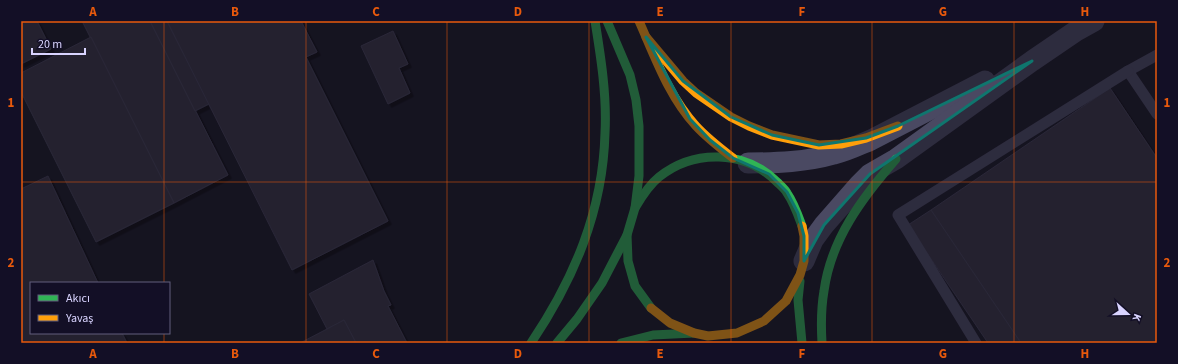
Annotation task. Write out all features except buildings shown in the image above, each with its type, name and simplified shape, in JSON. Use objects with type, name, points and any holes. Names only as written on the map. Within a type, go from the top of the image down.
[{"type":"main road","points":[[532,343],[547,321],[570,277],[580,254],[597,199],[605,139],[604,99],[595,21]]},
{"type":"main road","points":[[557,343],[602,283],[627,236],[635,208],[639,176],[639,126],[636,100],[630,75],[607,21]]},
{"type":"main road","points":[[639,21],[672,90],[690,119],[710,140],[741,160],[769,174],[790,197],[798,213],[804,236],[798,300],[802,343]]},
{"type":"main road","points":[[646,37],[682,81],[696,93],[731,117],[772,135],[819,145],[840,144],[866,138],[898,126]]},
{"type":"main road","points":[[635,208],[645,191],[659,177],[676,166],[694,159],[714,157],[741,160]]},
{"type":"main road","points":[[822,343],[822,299],[832,255],[842,232],[854,211],[896,159]]},
{"type":"main road","points":[[627,236],[628,261],[635,286],[650,307],[670,323],[694,333],[708,336],[737,333],[764,321],[786,301],[802,268]]},
{"type":"main road","points":[[621,343],[653,335],[694,333]]},
{"type":"main road","points":[[708,336],[717,343]]},
{"type":"street","points":[[802,268],[813,240],[854,190],[870,174],[896,159],[1032,61],[1076,31],[1094,21]]},
{"type":"street","points":[[741,160],[776,163],[804,160],[834,154],[871,140],[985,81],[1032,61]]},
{"type":"lane","points":[[976,343],[898,215],[1128,71],[1157,55]]},
{"type":"lane","points":[[1128,71],[1157,114]]},
{"type":"highlighted area","points":[[646,37],[683,81],[731,117],[772,135],[819,145],[866,138],[898,126],[1032,61],[870,174],[824,225],[804,261],[804,236],[798,213],[787,192],[769,174],[733,158],[710,140],[690,119]]},
{"type":"traffic: fast","points":[[531,343],[573,269],[592,217],[599,190],[603,162],[605,105],[595,21]]},
{"type":"traffic: fast","points":[[607,21],[630,75],[636,100],[639,126],[639,176],[635,208],[627,235],[628,261],[635,286],[651,308]]},
{"type":"traffic: fast","points":[[635,208],[652,184],[659,177],[673,168],[688,161],[719,157],[735,159],[764,171],[785,190],[796,209],[802,226]]},
{"type":"traffic: fast","points":[[822,343],[823,297],[833,254],[860,204],[896,159]]},
{"type":"traffic: fast","points":[[557,343],[577,319],[602,283],[627,235]]},
{"type":"traffic: fast","points":[[800,281],[798,300],[802,343]]},
{"type":"traffic: fast","points":[[621,343],[653,335],[694,333]]},
{"type":"traffic: slow","points":[[639,21],[663,76],[686,115],[714,143],[733,158]]},
{"type":"traffic: slow","points":[[646,37],[683,81],[696,93],[731,117],[772,135],[819,145],[841,144],[866,138],[898,126]]},
{"type":"traffic: slow","points":[[651,308],[670,323],[694,333],[708,336],[737,333],[764,321],[786,301],[800,275],[804,261],[804,236],[802,226]]}]
